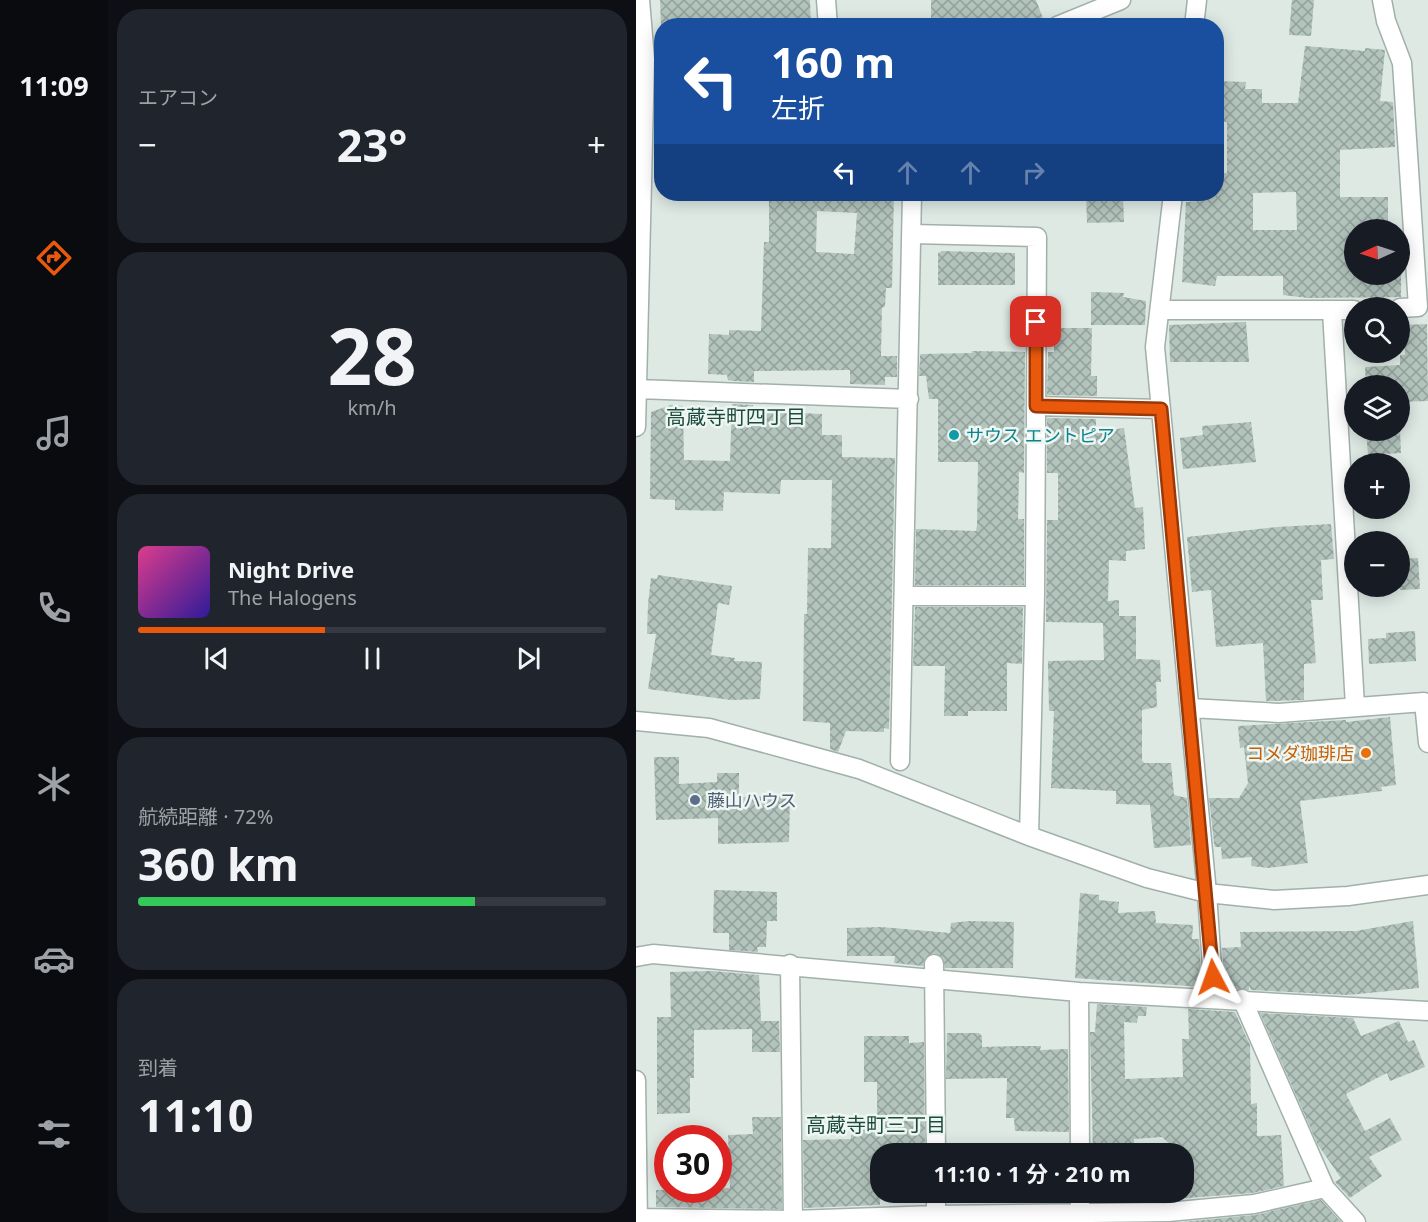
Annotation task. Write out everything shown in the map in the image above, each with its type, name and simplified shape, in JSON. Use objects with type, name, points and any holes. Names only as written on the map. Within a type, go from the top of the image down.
[{"type":"street","points":[[636,427],[647,65],[640,0]]},
{"type":"street","points":[[826,0],[827,18]]},
{"type":"street","points":[[1068,18],[1082,7],[1121,0]]},
{"type":"street","points":[[1195,18],[1197,0]]},
{"type":"street","points":[[1382,0],[1386,21],[1402,63],[1418,308],[1410,308]]},
{"type":"street","points":[[900,761],[912,201]]},
{"type":"street","points":[[1172,201],[1155,347],[1207,894],[1214,998]]},
{"type":"street","points":[[912,234],[1037,237],[1035,596],[1029,836]]},
{"type":"street","points":[[1160,310],[1344,310]]},
{"type":"street","points":[[1332,311],[1355,706]]},
{"type":"street","points":[[638,390],[909,399]]},
{"type":"street","points":[[1036,406],[1161,409]]},
{"type":"street","points":[[904,596],[1035,596]]},
{"type":"street","points":[[1190,708],[1279,713],[1355,706],[1372,708],[1424,702],[1428,743]]},
{"type":"street","points":[[636,721],[709,728],[859,769],[1029,836],[1147,878],[1207,894],[1274,900],[1348,896],[1428,885]]},
{"type":"street","points":[[636,957],[653,954],[934,971],[1079,992],[1242,999],[1428,1011]]},
{"type":"street","points":[[790,964],[793,1220]]},
{"type":"street","points":[[934,971],[936,1143]]},
{"type":"street","points":[[1079,992],[1080,1143]]},
{"type":"street","points":[[1242,999],[1325,1188],[1356,1222]]},
{"type":"street","points":[[636,1080],[638,1220],[1090,1217],[1254,1204],[1325,1188]]},
{"type":"street","points":[[1084,1203],[1090,1217]]},
{"type":"building","points":[[660,0],[810,0],[811,18],[661,18]]},
{"type":"building","points":[[931,0],[1036,0],[1043,18],[931,18]]},
{"type":"building","points":[[1292,0],[1314,0],[1311,36],[1289,35]]},
{"type":"building","points":[[1305,46],[1365,51],[1365,48],[1385,50],[1380,101],[1393,102],[1395,147],[1340,150],[1340,197],[1388,197],[1388,219],[1344,219],[1344,285],[1401,285],[1401,297],[1308,298],[1283,295],[1283,276],[1217,276],[1215,286],[1182,282],[1186,202],[1224,201],[1224,173],[1227,173],[1227,122],[1224,122],[1224,81],[1246,82],[1245,89],[1262,89],[1262,103],[1298,103]],"holes":[[[1296,192],[1297,230],[1253,230],[1253,193]]]},
{"type":"building","points":[[769,201],[894,201],[892,288],[886,288],[885,306],[882,308],[881,356],[897,356],[897,377],[885,377],[885,385],[850,384],[850,370],[754,371],[754,382],[733,381],[728,380],[727,375],[708,374],[709,334],[729,335],[729,330],[761,331],[764,242],[769,242]],"holes":[[[817,211],[857,213],[854,254],[816,252]]]},
{"type":"building","points":[[1086,201],[1123,201],[1124,222],[1087,223]]},
{"type":"building","points":[[942,251],[1015,253],[1015,285],[938,285],[938,253]]},
{"type":"building","points":[[1091,292],[1124,293],[1123,297],[1146,301],[1145,325],[1091,325]]},
{"type":"building","points":[[1246,322],[1249,362],[1170,362],[1169,325]]},
{"type":"building","points":[[1427,324],[1428,401],[1410,402],[1410,375],[1365,375],[1365,367],[1410,363],[1410,325]]},
{"type":"building","points":[[1054,328],[1092,328],[1091,376],[1097,376],[1097,396],[1047,395],[1048,352],[1054,352]]},
{"type":"building","points":[[972,351],[1025,352],[1024,473],[1019,472],[1018,519],[1024,519],[1024,585],[915,585],[916,529],[976,531],[977,525],[978,462],[938,462],[938,399],[929,399],[926,376],[919,376],[920,356],[921,354],[972,353]]},
{"type":"building","points":[[732,404],[753,405],[753,411],[822,414],[822,435],[842,435],[842,457],[895,458],[889,729],[884,728],[884,732],[846,731],[838,752],[830,749],[830,723],[803,721],[804,614],[807,614],[808,548],[831,548],[832,480],[781,480],[780,494],[724,492],[723,511],[675,510],[675,500],[650,499],[651,412],[671,405],[683,406],[684,460],[730,461]]},
{"type":"building","points":[[1047,418],[1096,419],[1096,432],[1124,428],[1135,508],[1143,507],[1145,549],[1126,551],[1126,561],[1109,560],[1108,601],[1119,600],[1119,616],[1136,616],[1136,659],[1160,660],[1161,682],[1156,682],[1157,707],[1142,710],[1142,760],[1144,763],[1171,763],[1174,795],[1187,798],[1191,845],[1154,848],[1150,805],[1116,804],[1116,791],[1051,788],[1054,711],[1049,711],[1048,661],[1104,660],[1103,623],[1046,622],[1047,520],[1058,520],[1058,473],[1047,473]]},
{"type":"building","points":[[1251,422],[1256,462],[1183,469],[1180,438],[1203,435],[1202,426]]},
{"type":"building","points":[[1367,441],[1400,441],[1401,453],[1368,453]]},
{"type":"building","points":[[1331,524],[1334,559],[1321,560],[1323,600],[1311,600],[1316,663],[1304,664],[1304,700],[1266,701],[1263,643],[1216,647],[1211,590],[1192,592],[1187,537],[1277,527]]},
{"type":"building","points":[[1410,558],[1418,558],[1420,589],[1410,590]]},
{"type":"building","points":[[658,575],[732,586],[729,605],[718,603],[711,655],[735,658],[734,661],[762,662],[760,699],[731,700],[648,689],[656,634],[647,634],[648,604],[651,578],[657,579]]},
{"type":"building","points":[[915,607],[1023,607],[1022,664],[1007,663],[1007,711],[968,711],[968,716],[944,716],[945,666],[913,666]]},
{"type":"building","points":[[1415,631],[1416,661],[1369,664],[1368,639],[1386,638],[1386,633]]},
{"type":"building","points":[[1390,717],[1396,785],[1381,787],[1382,791],[1300,801],[1308,863],[1269,868],[1251,866],[1252,857],[1222,859],[1221,847],[1215,847],[1214,843],[1209,798],[1239,798],[1248,783],[1244,747],[1240,748],[1238,726],[1346,720],[1346,722]]},
{"type":"building","points":[[654,757],[679,757],[679,784],[717,782],[717,773],[739,773],[739,797],[790,796],[789,842],[718,844],[718,818],[656,820]]},
{"type":"building","points":[[714,890],[777,892],[777,921],[767,921],[766,947],[757,947],[758,952],[729,950],[729,933],[713,933]]},
{"type":"building","points":[[1080,893],[1099,895],[1099,900],[1119,902],[1118,913],[1155,911],[1156,923],[1193,925],[1192,939],[1199,939],[1202,987],[1075,978]]},
{"type":"building","points":[[1413,921],[1419,988],[1348,995],[1251,990],[1249,986],[1249,990],[1225,989],[1222,948],[1241,947],[1240,932],[1356,931]]},
{"type":"building","points":[[1014,922],[1013,968],[945,968],[943,958],[934,953],[925,958],[923,966],[894,963],[895,956],[847,956],[847,928],[881,927],[950,933],[951,923]]},
{"type":"building","points":[[712,971],[759,975],[761,1021],[779,1021],[780,1052],[752,1052],[752,1029],[694,1030],[694,1078],[690,1078],[690,1113],[657,1114],[657,1017],[671,1017],[670,972]]},
{"type":"building","points":[[1097,1004],[1147,1007],[1146,1016],[1138,1016],[1137,1023],[1124,1022],[1125,1079],[1183,1077],[1182,1039],[1189,1039],[1188,1009],[1235,1012],[1250,1045],[1251,1104],[1257,1103],[1257,1136],[1281,1135],[1284,1186],[1252,1193],[1194,1198],[1194,1143],[1169,1143],[1162,1137],[1134,1139],[1134,1143],[1093,1143],[1090,1032],[1095,1032]]},
{"type":"building","points":[[1260,1013],[1353,1018],[1361,1036],[1399,1021],[1408,1042],[1414,1040],[1425,1067],[1390,1081],[1387,1073],[1346,1094],[1365,1131],[1390,1118],[1402,1140],[1369,1157],[1382,1176],[1350,1198],[1335,1182],[1341,1178],[1318,1145]]},
{"type":"building","points":[[947,1033],[979,1033],[982,1036],[982,1047],[1041,1046],[1040,1050],[1068,1049],[1069,1132],[1015,1131],[1014,1118],[1006,1118],[1007,1078],[946,1079]]},
{"type":"building","points":[[864,1036],[909,1036],[909,1043],[924,1042],[925,1143],[870,1143],[870,1203],[880,1203],[880,1205],[804,1208],[803,1140],[851,1139],[851,1126],[877,1126],[877,1082],[864,1082]]},
{"type":"building","points":[[752,1117],[781,1117],[782,1209],[656,1207],[656,1203],[732,1203],[732,1135],[753,1134]]},
{"type":"building","points":[[1321,1200],[1341,1222],[1182,1222],[1255,1215]]},
{"type":"place","name":"サウス エントピア","points":[[954,435]]},
{"type":"place","name":"コメダ珈琲店","points":[[1366,753]]},
{"type":"place","name":"藤山ハウス","points":[[695,800]]},
{"type":"district","name":"高蔵寺町四丁目","points":[[736,416]]},
{"type":"district","name":"高蔵寺町三丁目","points":[[876,1124]]},
{"type":"route","points":[[1036,322],[1036,406],[1161,409],[1203,847],[1213,977]]}]
